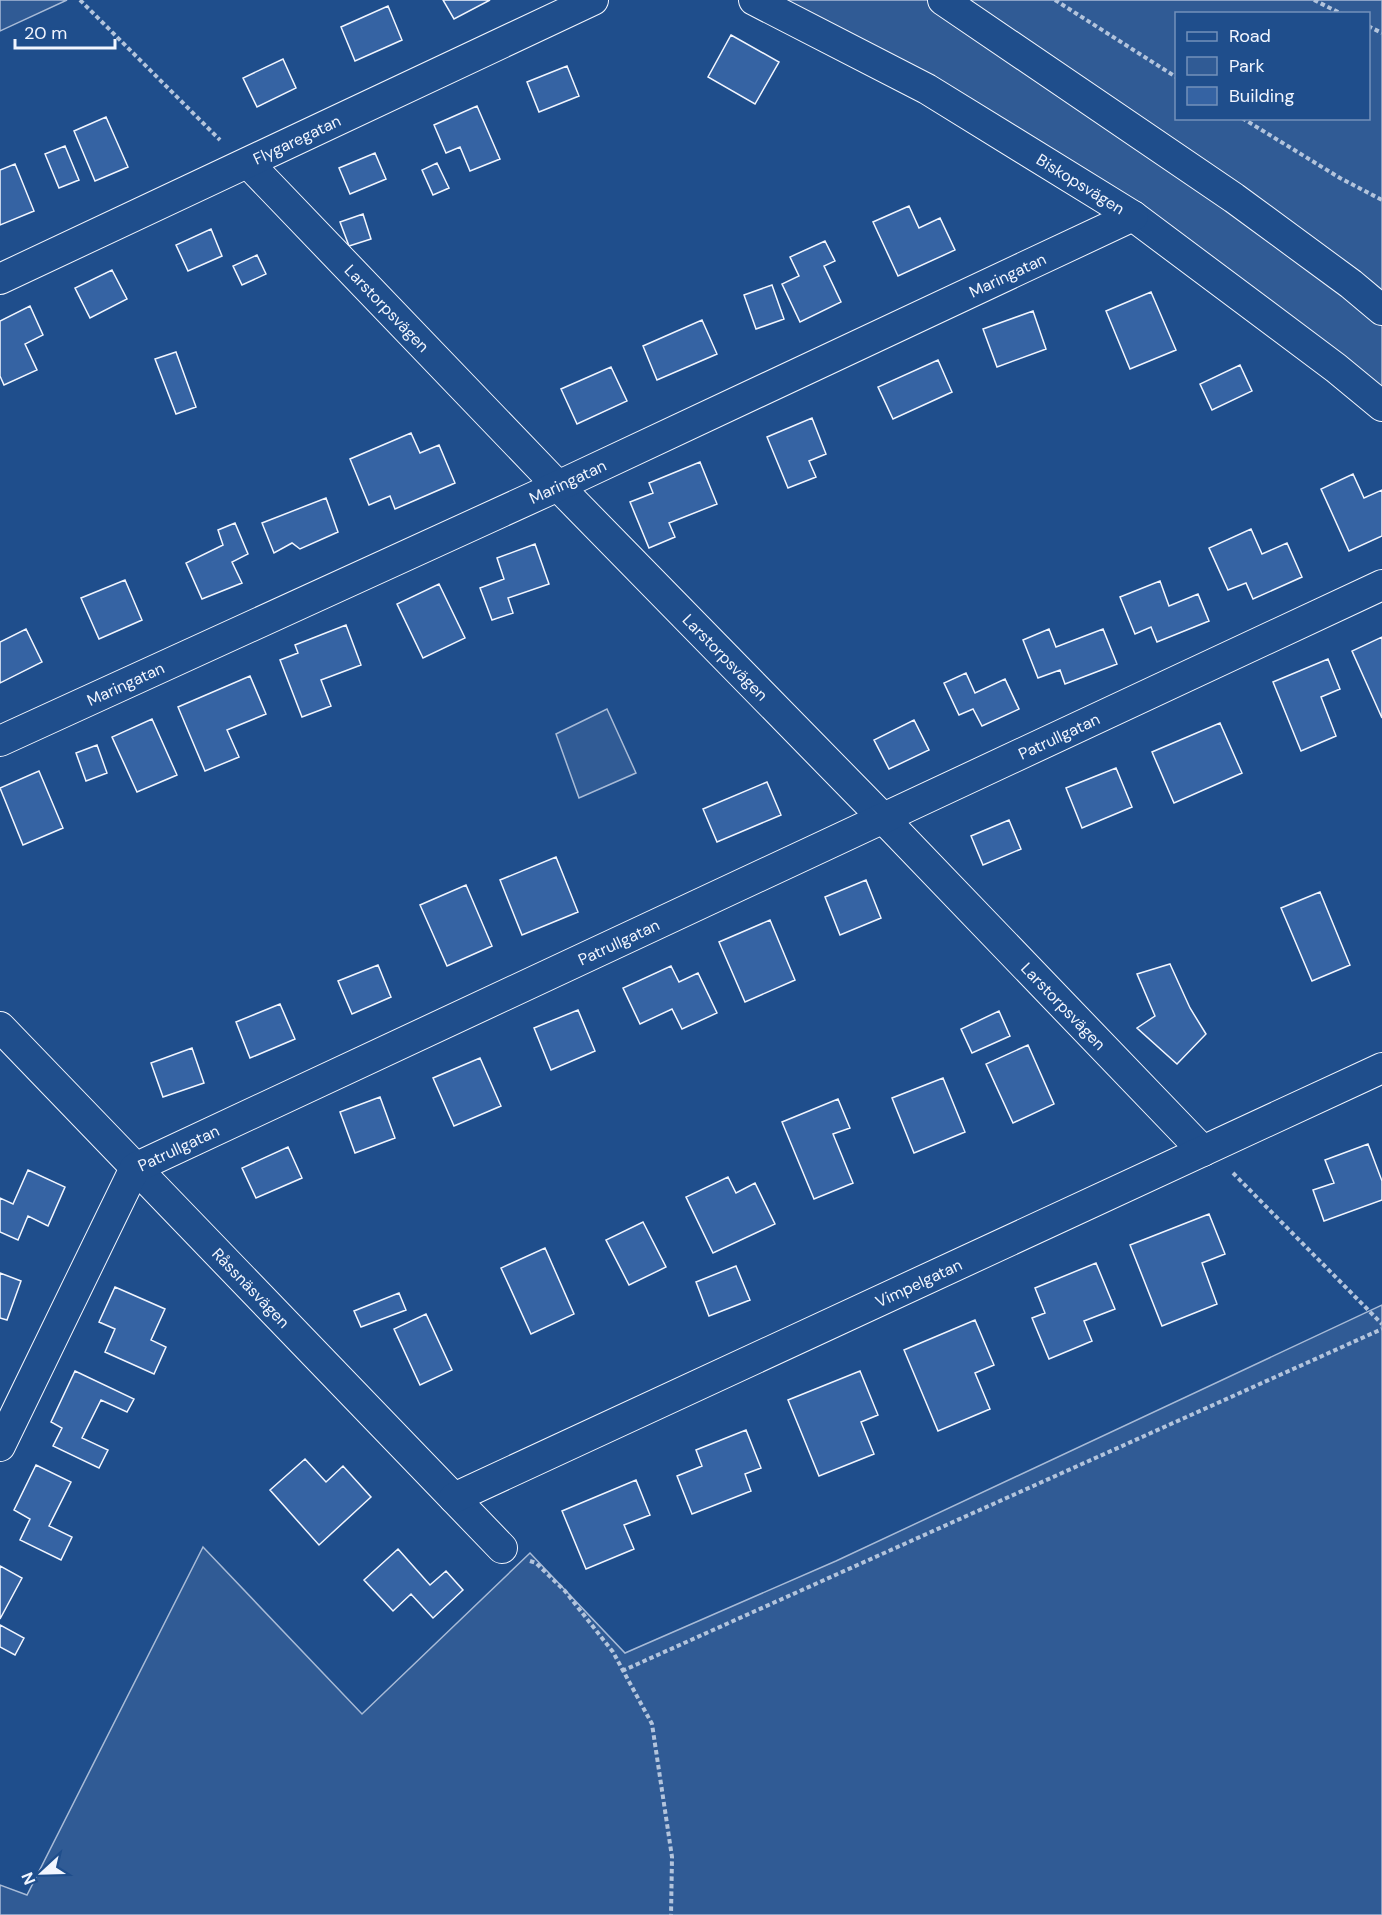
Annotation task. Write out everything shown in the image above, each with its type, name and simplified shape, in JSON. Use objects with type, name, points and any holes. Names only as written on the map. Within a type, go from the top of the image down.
[{"type":"street","name":"Flygaregatan","points":[[0,279],[593,0]]},
{"type":"street","name":"Biskopsvägen","points":[[754,0],[927,89],[1133,216],[1336,368],[1382,406]]},
{"type":"street","points":[[943,0],[1234,198],[1352,285],[1382,310]]},
{"type":"street","name":"Larstorpsvägen","points":[[248,163],[1203,1151]]},
{"type":"street","name":"Maringatan","points":[[0,741],[558,486],[1133,216]]},
{"type":"street","name":"Patrullgatan","points":[[0,1446],[135,1168],[1382,585]]},
{"type":"street","name":"Råssnäsvägen","points":[[0,1028],[502,1548]]},
{"type":"street","name":"Vimpelgatan","points":[[454,1498],[1382,1068]]},
{"type":"path","points":[[80,0],[231,150],[248,163]]},
{"type":"path","points":[[1055,0],[1175,76]]},
{"type":"path","points":[[1314,0],[1338,12]]},
{"type":"path","points":[[1245,120],[1340,178],[1382,200]]},
{"type":"path","points":[[1203,1151],[1237,1176],[1382,1324]]},
{"type":"path","points":[[622,1671],[1382,1329]]},
{"type":"path","points":[[502,1548],[536,1563],[565,1591],[613,1652],[652,1724],[672,1857],[671,1915]]},
{"type":"green space","points":[[0,0],[67,0],[0,31]]},
{"type":"green space","points":[[760,0],[1382,0],[1382,412],[1123,221]]},
{"type":"green space","points":[[607,709],[636,773],[579,798],[556,734]]},
{"type":"green space","points":[[1382,1305],[1382,1915],[0,1915],[0,1885],[27,1895],[203,1547],[362,1714],[530,1553],[625,1653],[836,1561]]},
{"type":"building","points":[[443,0],[490,0],[454,19]]},
{"type":"building","points":[[388,6],[402,40],[355,61],[341,27]]},
{"type":"building","points":[[731,35],[779,62],[755,104],[708,77]]},
{"type":"building","points":[[283,59],[296,88],[257,107],[243,78]]},
{"type":"building","points":[[567,66],[579,96],[539,112],[527,82]]},
{"type":"building","points":[[477,106],[500,159],[470,171],[460,147],[446,153],[434,125]]},
{"type":"building","points":[[106,117],[128,167],[95,181],[74,131]]},
{"type":"building","points":[[65,146],[79,180],[59,188],[45,154]]},
{"type":"building","points":[[375,153],[386,179],[350,194],[339,168]]},
{"type":"building","points":[[437,163],[449,188],[433,195],[422,170]]},
{"type":"building","points":[[15,164],[34,211],[0,225],[0,170]]},
{"type":"building","points":[[909,206],[919,228],[940,218],[955,250],[898,276],[873,222]]},
{"type":"building","points":[[363,214],[371,239],[349,246],[340,222]]},
{"type":"building","points":[[211,229],[222,256],[188,271],[176,245]]},
{"type":"building","points":[[825,241],[835,261],[824,266],[841,302],[800,322],[782,284],[799,276],[790,257]]},
{"type":"building","points":[[257,255],[266,274],[242,285],[233,266]]},
{"type":"building","points":[[112,270],[127,299],[90,318],[75,288]]},
{"type":"building","points":[[772,285],[784,319],[756,329],[744,295]]},
{"type":"building","points":[[1151,292],[1176,350],[1130,369],[1106,311]]},
{"type":"building","points":[[30,306],[43,335],[25,344],[37,370],[4,385],[0,376],[0,321]]},
{"type":"building","points":[[1033,311],[1046,349],[997,367],[983,329]]},
{"type":"building","points":[[702,320],[717,354],[657,380],[643,346]]},
{"type":"building","points":[[176,352],[196,407],[176,414],[155,359]]},
{"type":"building","points":[[938,360],[952,392],[893,419],[878,387]]},
{"type":"building","points":[[1240,365],[1252,391],[1212,410],[1200,384]]},
{"type":"building","points":[[611,367],[627,401],[577,424],[561,389]]},
{"type":"building","points":[[812,418],[826,454],[809,461],[816,477],[788,488],[767,437]]},
{"type":"building","points":[[411,433],[420,453],[439,445],[455,483],[395,509],[390,496],[369,505],[350,459]]},
{"type":"building","points":[[700,462],[717,504],[669,523],[675,537],[649,548],[630,502],[653,493],[649,483]]},
{"type":"building","points":[[1353,474],[1364,498],[1382,490],[1382,536],[1349,551],[1321,489]]},
{"type":"building","points":[[326,498],[338,532],[300,549],[292,543],[274,553],[262,523]]},
{"type":"building","points":[[235,523],[248,554],[232,562],[242,583],[202,599],[186,563],[223,545],[218,530]]},
{"type":"building","points":[[1251,529],[1262,554],[1287,543],[1302,577],[1253,599],[1246,583],[1228,590],[1209,548]]},
{"type":"building","points":[[535,544],[549,584],[508,598],[513,613],[492,620],[480,588],[504,579],[497,558]]},
{"type":"building","points":[[125,580],[142,620],[99,639],[81,598]]},
{"type":"building","points":[[1160,581],[1169,606],[1198,594],[1209,621],[1157,642],[1151,627],[1135,634],[1120,597]]},
{"type":"building","points":[[439,584],[465,638],[423,658],[397,604]]},
{"type":"building","points":[[346,625],[361,665],[321,680],[331,706],[302,717],[280,660],[298,653],[295,645]]},
{"type":"building","points":[[26,629],[42,662],[0,683],[0,642]]},
{"type":"building","points":[[1049,629],[1056,647],[1103,629],[1117,664],[1065,684],[1060,670],[1038,678],[1023,640]]},
{"type":"building","points":[[1382,637],[1382,718],[1352,651]]},
{"type":"building","points":[[1328,659],[1340,689],[1321,697],[1336,736],[1301,751],[1273,682]]},
{"type":"building","points":[[966,673],[975,693],[1005,679],[1019,709],[982,726],[973,709],[959,715],[944,683]]},
{"type":"building","points":[[250,676],[266,714],[227,730],[239,757],[205,771],[178,707]]},
{"type":"building","points":[[152,719],[177,775],[137,792],[112,737]]},
{"type":"building","points":[[914,720],[929,750],[889,769],[874,740]]},
{"type":"building","points":[[1220,723],[1242,773],[1174,803],[1152,752]]},
{"type":"building","points":[[97,745],[107,773],[86,781],[76,753]]},
{"type":"building","points":[[1116,768],[1132,807],[1082,828],[1066,788]]},
{"type":"building","points":[[39,771],[63,828],[23,845],[0,788]]},
{"type":"building","points":[[767,782],[781,815],[717,842],[703,809]]},
{"type":"building","points":[[1009,820],[1021,849],[983,865],[971,836]]},
{"type":"building","points":[[556,857],[578,912],[522,935],[500,880]]},
{"type":"building","points":[[866,880],[881,918],[840,935],[825,897]]},
{"type":"building","points":[[466,885],[492,946],[447,966],[420,905]]},
{"type":"building","points":[[1320,892],[1350,965],[1312,981],[1281,908]]},
{"type":"building","points":[[770,920],[795,980],[745,1002],[719,942]]},
{"type":"building","points":[[1170,964],[1190,1008],[1206,1034],[1177,1064],[1137,1028],[1155,1016],[1137,974]]},
{"type":"building","points":[[378,965],[391,997],[352,1014],[338,981]]},
{"type":"building","points":[[671,966],[679,982],[698,973],[717,1013],[682,1029],[672,1009],[640,1024],[623,988]]},
{"type":"building","points":[[280,1004],[295,1039],[250,1058],[236,1022]]},
{"type":"building","points":[[578,1010],[595,1051],[551,1070],[534,1028]]},
{"type":"building","points":[[999,1011],[1010,1036],[972,1053],[961,1029]]},
{"type":"building","points":[[1028,1045],[1054,1104],[1013,1123],[986,1064]]},
{"type":"building","points":[[192,1048],[204,1083],[163,1097],[151,1063]]},
{"type":"building","points":[[480,1058],[501,1106],[454,1126],[433,1078]]},
{"type":"building","points":[[943,1078],[965,1132],[914,1153],[892,1098]]},
{"type":"building","points":[[380,1097],[395,1138],[355,1153],[340,1112]]},
{"type":"building","points":[[838,1099],[850,1128],[833,1134],[853,1183],[814,1199],[782,1122]]},
{"type":"building","points":[[1368,1144],[1382,1181],[1382,1200],[1324,1221],[1313,1190],[1334,1183],[1325,1160]]},
{"type":"building","points":[[288,1147],[302,1178],[256,1198],[242,1168]]},
{"type":"building","points":[[28,1170],[65,1187],[48,1226],[28,1216],[18,1240],[0,1232],[0,1198],[13,1204]]},
{"type":"building","points":[[728,1177],[736,1193],[755,1183],[775,1224],[713,1253],[686,1197]]},
{"type":"building","points":[[1209,1214],[1225,1254],[1202,1263],[1217,1304],[1162,1326],[1130,1245]]},
{"type":"building","points":[[643,1222],[666,1267],[629,1285],[606,1240]]},
{"type":"building","points":[[545,1248],[574,1314],[531,1334],[501,1268]]},
{"type":"building","points":[[1096,1263],[1115,1309],[1084,1321],[1092,1341],[1049,1359],[1032,1318],[1045,1313],[1035,1288]]},
{"type":"building","points":[[736,1266],[750,1300],[709,1316],[696,1282]]},
{"type":"building","points":[[0,1273],[21,1281],[7,1320],[0,1318]]},
{"type":"building","points":[[115,1287],[165,1309],[151,1340],[166,1347],[154,1374],[105,1352],[115,1329],[99,1322]]},
{"type":"building","points":[[399,1293],[406,1310],[361,1327],[354,1311]]},
{"type":"building","points":[[426,1314],[452,1370],[420,1385],[394,1329]]},
{"type":"building","points":[[975,1320],[994,1365],[975,1373],[990,1409],[938,1431],[904,1350]]},
{"type":"building","points":[[75,1371],[134,1399],[127,1412],[101,1400],[82,1438],[108,1450],[99,1468],[53,1446],[62,1428],[51,1422]]},
{"type":"building","points":[[860,1371],[878,1415],[861,1422],[874,1454],[819,1476],[788,1400]]},
{"type":"building","points":[[746,1430],[761,1468],[745,1474],[751,1491],[692,1514],[677,1476],[702,1466],[696,1450]]},
{"type":"building","points":[[305,1459],[326,1482],[343,1466],[371,1497],[319,1545],[270,1490]]},
{"type":"building","points":[[36,1465],[71,1482],[49,1526],[72,1537],[61,1560],[20,1540],[30,1519],[14,1510]]},
{"type":"building","points":[[636,1480],[650,1515],[624,1525],[634,1549],[586,1569],[562,1511]]},
{"type":"building","points":[[398,1549],[430,1585],[446,1571],[463,1590],[433,1618],[411,1594],[393,1611],[364,1580]]},
{"type":"building","points":[[0,1566],[22,1578],[0,1619]]},
{"type":"building","points":[[0,1625],[24,1638],[15,1655],[0,1647]]}]
